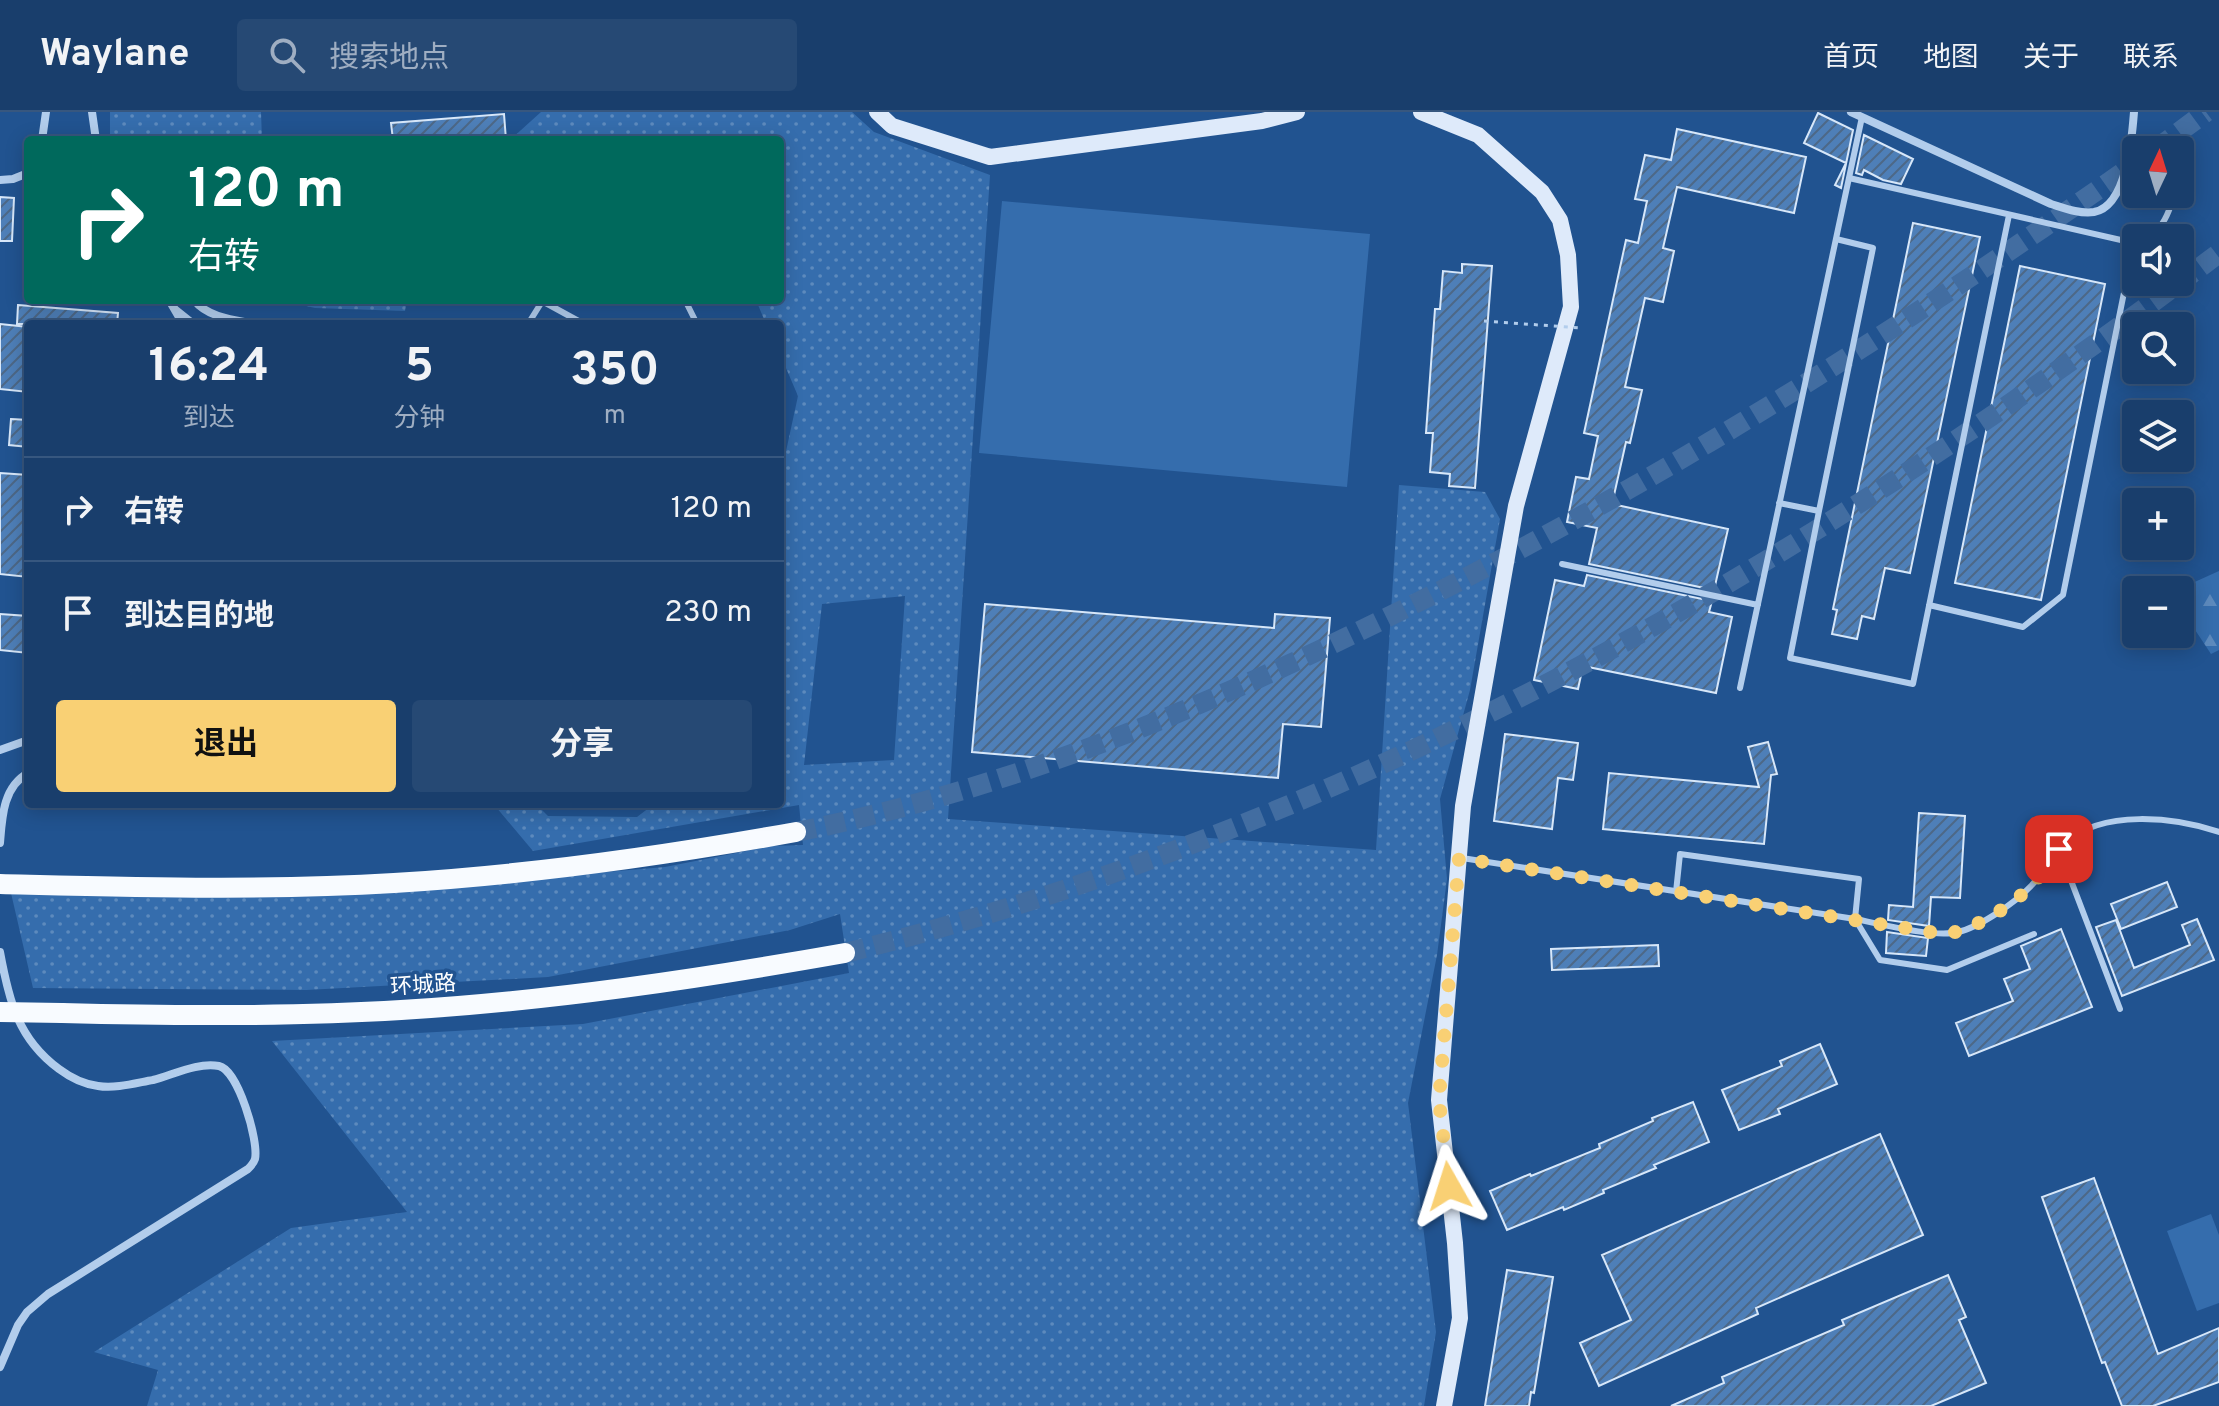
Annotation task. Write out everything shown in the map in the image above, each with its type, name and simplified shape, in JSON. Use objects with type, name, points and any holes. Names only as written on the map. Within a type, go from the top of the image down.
[{"type":"main road","points":[[0,884],[257,888],[361,885],[462,878],[617,861],[796,832]]},
{"type":"main road","name":"环城路","points":[[0,1012],[334,1014],[473,1005],[647,986],[845,953]]},
{"type":"street","points":[[43,136],[46,112]]},
{"type":"street","points":[[92,112],[95,136]]},
{"type":"street","points":[[877,112],[892,126],[990,157],[1262,121],[1297,112]]},
{"type":"street","points":[[1421,112],[1478,135],[1542,192],[1560,220],[1568,255],[1571,307],[1516,506],[1463,806],[1439,1100],[1460,1318],[1444,1406]]},
{"type":"street","points":[[1851,112],[2051,204],[2091,213],[2102,210],[2110,203],[2119,188],[2128,160],[2134,112]]},
{"type":"street","points":[[0,180],[24,175]]},
{"type":"street","points":[[197,304],[201,309],[240,320]]},
{"type":"street","points":[[0,750],[24,741]]},
{"type":"street","points":[[0,843],[8,793],[24,776]]},
{"type":"street","points":[[0,952],[6,983],[23,1032],[41,1056],[75,1081],[100,1087],[157,1079],[209,1065],[223,1067],[238,1085],[255,1143],[254,1161],[248,1169],[48,1294],[27,1312],[0,1367]]},
{"type":"lane","points":[[1740,688],[1862,117]]},
{"type":"lane","points":[[1849,178],[2122,240]]},
{"type":"lane","points":[[1836,239],[1873,248],[1790,658],[1913,684],[2009,215]]},
{"type":"lane","points":[[1929,605],[2023,627],[2063,595],[2124,296]]},
{"type":"lane","points":[[171,304],[190,320]]},
{"type":"lane","points":[[548,304],[577,320]]},
{"type":"lane","points":[[1779,503],[1819,511]]},
{"type":"lane","points":[[1562,564],[1758,605]]},
{"type":"lane","points":[[1459,858],[1943,934],[1962,931],[1979,923],[2031,886],[2059,849],[2076,834],[2094,827],[2124,819],[2176,822],[2219,832]]},
{"type":"lane","points":[[2059,849],[2120,1009]]},
{"type":"lane","points":[[1676,892],[1680,854],[1859,879],[1855,919],[1880,960],[1947,970],[2034,934]]},
{"type":"path","points":[[1484,321],[1581,328]]},
{"type":"green space","points":[[110,112],[261,112],[262,136],[110,136]]},
{"type":"green space","points":[[541,112],[852,112],[874,132],[990,175],[948,819],[1376,850],[1399,485],[1485,492],[1500,519],[1470,690],[1440,799],[1447,879],[1437,955],[1408,1103],[1436,1332],[1424,1406],[147,1406],[158,1370],[94,1352],[291,1228],[407,1212],[272,1041],[583,1024],[849,973],[840,914],[790,930],[548,977],[306,990],[33,988],[11,893],[371,892],[665,867],[772,846],[803,845],[799,805],[784,808],[784,461],[798,396],[784,363],[784,320],[764,320],[758,304],[784,304],[784,136],[514,136]],"holes":[[[905,596],[894,760],[804,765],[822,604]]]},
{"type":"green space","points":[[1002,201],[1370,234],[1347,487],[979,453]]},
{"type":"green space","points":[[298,304],[406,304],[405,311],[315,308]]},
{"type":"green space","points":[[2219,571],[2219,650],[2211,654],[2194,628],[2194,582]]},
{"type":"green space","points":[[497,808],[540,808],[548,816],[637,817],[649,808],[782,808],[533,851]]},
{"type":"green space","points":[[2211,1214],[2219,1235],[2219,1303],[2197,1311],[2167,1231]]},
{"type":"building","points":[[1818,113],[1853,130],[1841,188],[1835,185],[1846,163],[1804,143]]},
{"type":"building","points":[[504,114],[506,136],[393,136],[391,123]]},
{"type":"building","points":[[1677,129],[1806,157],[1794,213],[1677,187],[1663,248],[1674,251],[1663,302],[1645,298],[1625,387],[1642,390],[1612,504],[1728,529],[1714,590],[1589,564],[1597,528],[1567,522],[1576,477],[1589,479],[1598,436],[1584,433],[1626,240],[1638,243],[1647,201],[1635,199],[1645,155],[1671,160]]},
{"type":"building","points":[[1864,135],[1913,159],[1901,184],[1883,180],[1864,170],[1862,175],[1856,173]]},
{"type":"building","points":[[0,197],[14,198],[12,241],[0,241]]},
{"type":"building","points":[[1913,223],[1980,237],[1910,573],[1885,568],[1874,619],[1862,616],[1857,639],[1832,634],[1837,610],[1833,609]]},
{"type":"building","points":[[1462,264],[1492,266],[1475,488],[1449,486],[1450,474],[1430,472],[1433,433],[1426,433],[1435,309],[1440,309],[1443,271],[1462,273]]},
{"type":"building","points":[[2020,266],[2105,284],[2041,600],[1955,583]]},
{"type":"building","points":[[18,305],[118,313],[117,320],[24,320],[24,324],[17,324]]},
{"type":"building","points":[[0,324],[24,327],[24,392],[0,389]]},
{"type":"building","points":[[11,419],[24,420],[24,447],[9,445]]},
{"type":"building","points":[[0,473],[24,475],[24,577],[0,574]]},
{"type":"building","points":[[1587,575],[1712,601],[1709,612],[1732,617],[1716,693],[1583,666],[1578,689],[1534,680],[1555,580],[1584,586]]},
{"type":"building","points":[[985,604],[1274,628],[1275,614],[1330,618],[1321,727],[1283,724],[1278,778],[972,752]]},
{"type":"building","points":[[0,614],[24,616],[24,653],[0,650]]},
{"type":"building","points":[[1505,734],[1578,743],[1573,780],[1558,778],[1552,829],[1494,821]]},
{"type":"building","points":[[1768,742],[1777,774],[1771,775],[1764,844],[1603,829],[1609,773],[1759,787],[1748,747]]},
{"type":"building","points":[[1919,813],[1965,816],[1960,898],[1931,897],[1929,926],[1888,920],[1889,905],[1913,907]]},
{"type":"building","points":[[2167,882],[2177,907],[2121,929],[2111,904]]},
{"type":"building","points":[[2197,919],[2214,960],[2122,996],[2096,927],[2116,920],[2134,968],[2190,945],[2182,925]]},
{"type":"building","points":[[2061,929],[2092,1007],[1969,1056],[1956,1023],[2013,1001],[2004,979],[2030,969],[2021,946]]},
{"type":"building","points":[[1887,932],[1928,938],[1926,956],[1886,953]]},
{"type":"building","points":[[1658,945],[1659,966],[1552,970],[1551,949]]},
{"type":"building","points":[[1820,1044],[1837,1084],[1778,1109],[1780,1114],[1739,1130],[1722,1090],[1782,1066],[1780,1061]]},
{"type":"building","points":[[1693,1102],[1709,1142],[1654,1165],[1656,1168],[1603,1190],[1604,1193],[1507,1230],[1490,1191],[1600,1148],[1599,1144]]},
{"type":"building","points":[[1880,1134],[1923,1235],[1756,1308],[1758,1314],[1599,1386],[1580,1343],[1631,1320],[1602,1255]]},
{"type":"building","points":[[2094,1178],[2158,1354],[2219,1328],[2219,1382],[2153,1406],[2122,1406],[2105,1362],[2102,1363],[2042,1197]]},
{"type":"building","points":[[1507,1270],[1553,1277],[1534,1393],[1531,1392],[1529,1406],[1485,1406]]},
{"type":"building","points":[[1948,1275],[1966,1317],[1959,1320],[1986,1383],[1931,1406],[1671,1406],[1724,1383],[1722,1377],[1844,1325],[1842,1320]]},
{"type":"tunnel","points":[[2174,136],[2206,112]]},
{"type":"tunnel","points":[[796,832],[873,815],[1024,771],[1171,716],[1386,618],[1581,516],[1770,406],[1955,287],[2122,173]]},
{"type":"tunnel","points":[[845,953],[1032,900],[1215,835],[1393,759],[1567,673],[1736,578],[1901,476],[2062,367],[2219,253]]},
{"type":"route","points":[[1449,1186],[1439,1100],[1459,858],[1943,934],[1962,931],[2011,902],[2031,886],[2059,849]]}]
